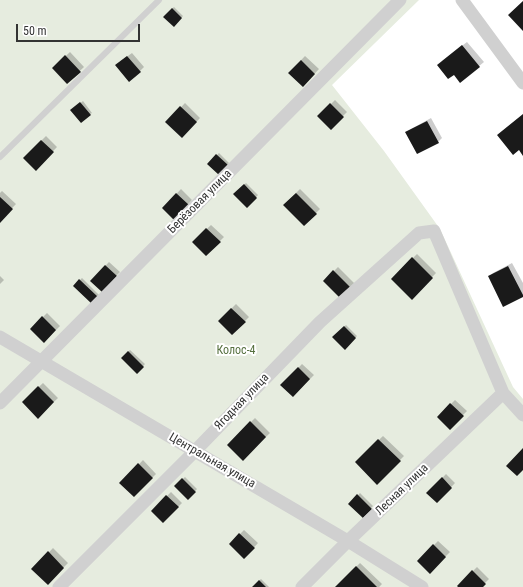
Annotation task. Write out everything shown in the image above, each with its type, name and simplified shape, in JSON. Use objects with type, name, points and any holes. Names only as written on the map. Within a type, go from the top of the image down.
[{"type":"street","name":"Берёзовая улица","points":[[0,403],[400,0]]},
{"type":"street","points":[[462,0],[523,83]]},
{"type":"street","name":"Ягодная улица","points":[[59,587],[195,451],[320,322],[419,233],[434,231],[502,393]]},
{"type":"street","name":"Центральная улица","points":[[0,337],[348,541],[422,587]]},
{"type":"street","points":[[502,393],[523,415]]},
{"type":"street","name":"Лесная улица","points":[[302,587],[502,393]]},
{"type":"lane","points":[[0,157],[159,0]]},
{"type":"green space","name":"Колос-4","points":[[0,0],[419,0],[332,85],[384,151],[440,229],[513,387],[523,399],[523,587],[0,587]]},
{"type":"building","points":[[523,1],[523,31],[508,15]]},
{"type":"building","points":[[172,8],[182,18],[174,27],[163,17]]},
{"type":"building","points":[[462,45],[480,67],[460,83],[454,75],[448,79],[437,65]]},
{"type":"building","points":[[65,55],[81,72],[67,84],[52,68]]},
{"type":"building","points":[[127,56],[141,72],[129,82],[115,65]]},
{"type":"building","points":[[301,60],[315,74],[303,87],[288,73]]},
{"type":"building","points":[[80,102],[91,115],[81,123],[70,110]]},
{"type":"building","points":[[330,103],[344,117],[331,130],[317,116]]},
{"type":"building","points":[[180,106],[197,122],[182,138],[165,122]]},
{"type":"building","points":[[523,114],[523,156],[519,150],[513,155],[497,135]]},
{"type":"building","points":[[427,121],[439,143],[417,154],[405,132]]},
{"type":"building","points":[[41,140],[54,152],[36,171],[23,158]]},
{"type":"building","points":[[216,154],[228,165],[219,175],[207,164]]},
{"type":"building","points":[[244,184],[257,198],[247,208],[233,194]]},
{"type":"building","points":[[176,193],[189,205],[174,220],[162,208]]},
{"type":"building","points":[[296,193],[317,214],[304,226],[283,205]]},
{"type":"building","points":[[0,197],[13,209],[0,223]]},
{"type":"building","points":[[206,228],[221,242],[206,256],[192,242]]},
{"type":"building","points":[[412,257],[433,278],[412,300],[391,279]]},
{"type":"building","points":[[105,265],[117,276],[102,292],[90,281]]},
{"type":"building","points":[[508,266],[523,297],[503,307],[488,276]]},
{"type":"building","points":[[333,270],[352,289],[341,299],[323,281]]},
{"type":"building","points":[[79,279],[98,297],[92,304],[73,286]]},
{"type":"building","points":[[231,308],[246,322],[232,335],[218,321]]},
{"type":"building","points":[[42,316],[56,330],[44,343],[30,329]]},
{"type":"building","points":[[344,326],[356,338],[345,350],[332,337]]},
{"type":"building","points":[[128,351],[144,367],[137,374],[121,358]]},
{"type":"building","points":[[298,367],[310,379],[293,397],[280,385]]},
{"type":"building","points":[[38,386],[54,402],[38,419],[22,402]]},
{"type":"building","points":[[450,403],[464,416],[450,430],[437,417]]},
{"type":"building","points":[[250,421],[266,437],[243,461],[227,445]]},
{"type":"building","points":[[378,439],[401,461],[377,485],[355,462]]},
{"type":"building","points":[[523,448],[523,470],[517,476],[506,466]]},
{"type":"building","points":[[138,463],[153,478],[134,497],[119,483]]},
{"type":"building","points":[[442,477],[452,488],[437,503],[426,493]]},
{"type":"building","points":[[182,478],[196,492],[188,500],[174,486]]},
{"type":"building","points":[[357,494],[372,509],[363,518],[348,504]]},
{"type":"building","points":[[166,495],[179,507],[163,523],[151,511]]},
{"type":"building","points":[[239,533],[255,548],[244,559],[229,544]]},
{"type":"building","points":[[433,544],[446,557],[430,574],[417,561]]},
{"type":"building","points":[[48,551],[64,568],[48,585],[31,569]]},
{"type":"building","points":[[356,566],[377,587],[335,587]]},
{"type":"building","points":[[472,570],[486,584],[483,587],[458,587],[457,586]]},
{"type":"building","points":[[259,580],[266,587],[252,587]]}]
